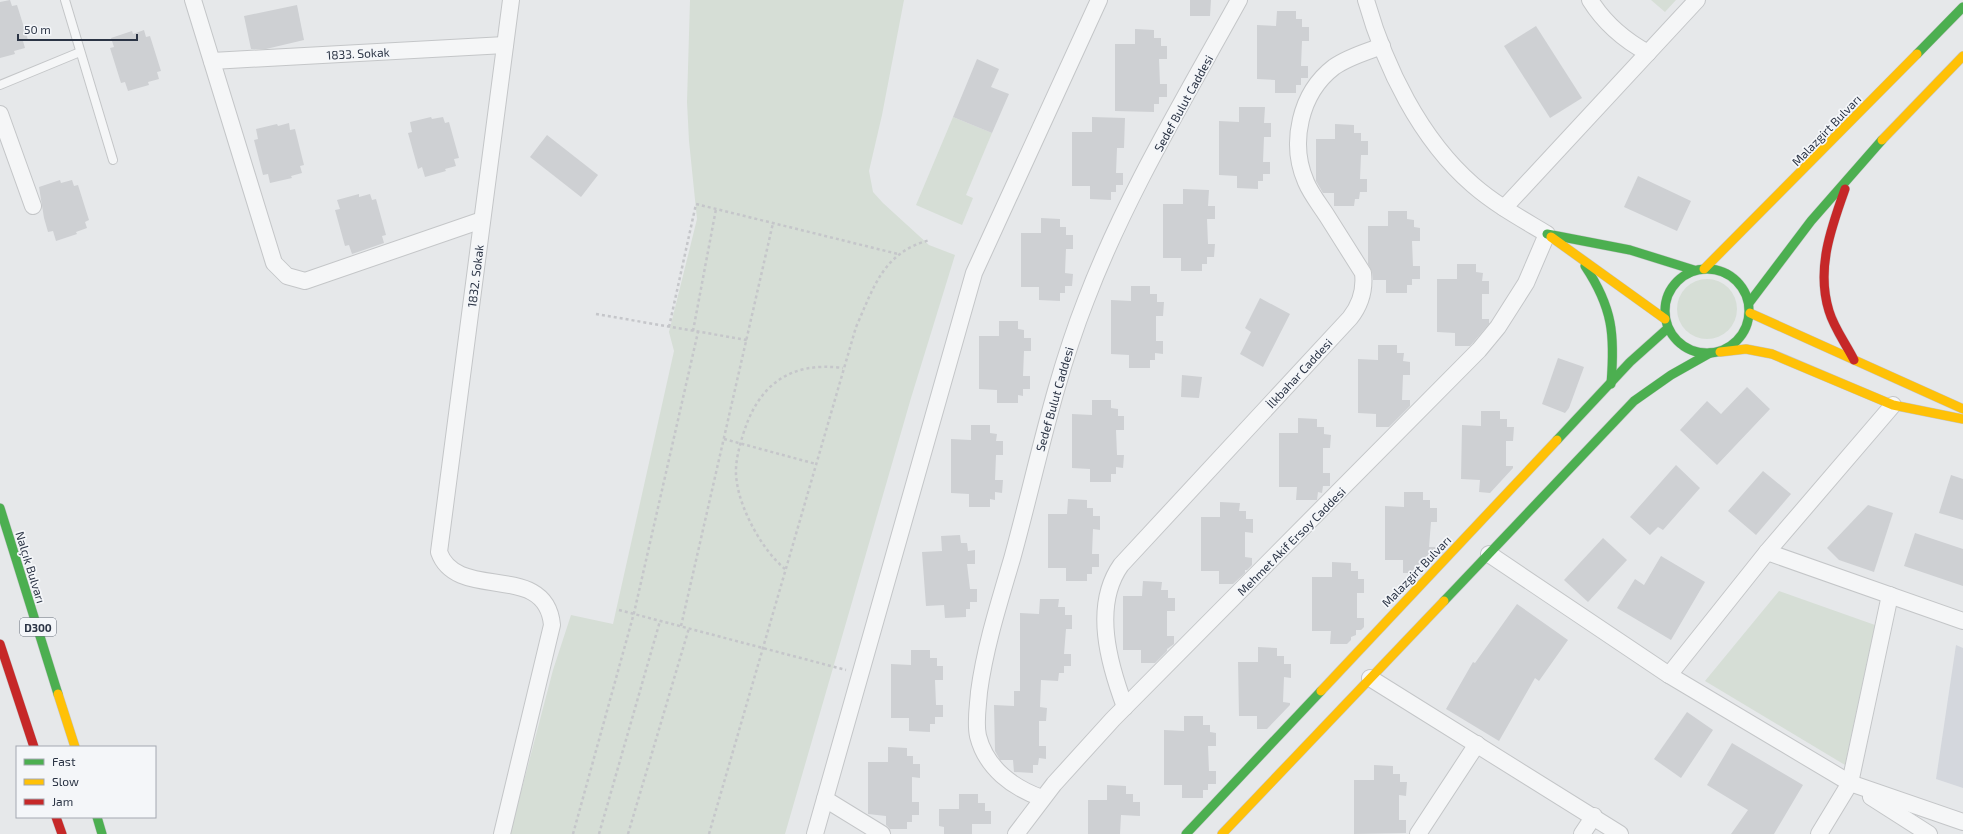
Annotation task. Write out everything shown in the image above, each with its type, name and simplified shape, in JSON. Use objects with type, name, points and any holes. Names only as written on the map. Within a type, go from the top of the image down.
[{"type":"main road","name":"Malazgirt Bulvarı","points":[[1704,268],[1788,186],[1963,7]]},
{"type":"main road","points":[[1749,303],[1811,222],[1849,177],[1917,102],[1963,56]]},
{"type":"main road","points":[[1849,177],[1830,234],[1823,280],[1829,310],[1854,360]]},
{"type":"main road","points":[[1547,234],[1630,250],[1694,270]]},
{"type":"main road","points":[[1547,234],[1665,319]]},
{"type":"main road","points":[[1580,258],[1600,290],[1611,320],[1614,342],[1611,384]]},
{"type":"main road","points":[[1720,352],[1737,341],[1748,324],[1750,313],[1749,303],[1740,285],[1724,272],[1704,268],[1694,270],[1685,275],[1671,289],[1665,308],[1665,319],[1668,328],[1674,337],[1686,347],[1700,353],[1710,353],[1720,352],[1746,349],[1772,354],[1893,405],[1963,419]]},
{"type":"main road","points":[[1750,313],[1963,409]]},
{"type":"main road","name":"Malazgirt Bulvarı","points":[[1186,834],[1611,384],[1630,362],[1668,328]]},
{"type":"main road","points":[[1222,834],[1634,401],[1671,375],[1710,353]]},
{"type":"main road","name":"Nalçık Bulvarı","points":[[0,508],[75,746]]},
{"type":"main road","points":[[0,644],[34,746]]},
{"type":"main road","points":[[56,818],[62,834]]},
{"type":"main road","points":[[97,818],[102,834]]},
{"type":"street","points":[[193,0],[274,262],[287,276],[305,281],[482,220]]},
{"type":"street","name":"1832. Sokak","points":[[502,834],[552,625],[551,617],[544,602],[532,592],[458,574],[445,565],[439,552],[511,0]]},
{"type":"street","points":[[815,834],[974,273],[1099,0]]},
{"type":"street","name":"Sedef Bulut Caddesi","points":[[1042,798],[1019,788],[1008,781],[991,762],[981,745],[976,720],[986,650],[1027,505],[1053,399],[1086,300],[1126,207],[1238,0]]},
{"type":"street","points":[[1366,0],[1382,46],[1402,90],[1437,146],[1472,184],[1504,208],[1547,234]]},
{"type":"street","points":[[1590,0],[1609,25],[1621,36],[1648,54]]},
{"type":"street","points":[[1504,208],[1697,0]]},
{"type":"street","name":"1833. Sokak","points":[[212,61],[505,45]]},
{"type":"street","name":"İlkbahar Caddesi","points":[[1125,707],[1115,676],[1107,633],[1106,597],[1114,574],[1350,318],[1360,303],[1364,287],[1363,273],[1306,183],[1299,156],[1299,133],[1303,109],[1308,97],[1324,75],[1348,59],[1382,46]]},
{"type":"street","points":[[0,114],[33,206]]},
{"type":"street","name":"Mehmet Akif Ersoy Caddesi","points":[[1016,834],[1042,798],[1082,751],[1479,350],[1498,326],[1526,283],[1547,234]]},
{"type":"street","points":[[1669,675],[1767,552],[1893,405]]},
{"type":"street","points":[[1767,552],[1963,621]]},
{"type":"street","points":[[1489,554],[1669,675],[1850,783],[1929,834]]},
{"type":"street","points":[[1819,834],[1850,783],[1890,595]]},
{"type":"street","points":[[1370,678],[1594,816],[1620,834]]},
{"type":"street","points":[[1418,834],[1477,744]]},
{"type":"street","points":[[1850,783],[1963,822]]},
{"type":"street","points":[[825,799],[882,834]]},
{"type":"street","points":[[1582,834],[1594,816]]},
{"type":"lane","points":[[65,0],[113,160]]},
{"type":"lane","points":[[0,85],[80,52]]},
{"type":"path","points":[[669,327],[696,204],[898,254]]},
{"type":"path","points":[[693,331],[716,209]]},
{"type":"path","points":[[681,626],[774,223]]},
{"type":"path","points":[[709,834],[856,327],[883,270],[898,254],[910,247],[930,240]]},
{"type":"path","points":[[596,314],[746,340]]},
{"type":"path","points":[[573,834],[634,614],[698,332]]},
{"type":"path","points":[[786,569],[765,547],[740,495],[736,469],[748,418],[762,395],[778,381],[794,373],[815,367],[843,368]]},
{"type":"path","points":[[724,439],[816,464]]},
{"type":"path","points":[[619,610],[860,674]]},
{"type":"path","points":[[599,834],[660,620]]},
{"type":"path","points":[[628,834],[689,628]]},
{"type":"shaded area","points":[[690,0],[904,0],[882,115],[869,171],[873,192],[929,245],[955,255],[911,398],[785,834],[510,834],[553,670],[571,615],[613,624],[674,351],[669,332],[697,219],[689,141],[687,102]]},
{"type":"shaded area","points":[[1651,0],[1676,0],[1665,12]]},
{"type":"shaded area","points":[[953,117],[992,133],[966,195],[973,198],[962,225],[916,205]]},
{"type":"shaded area","points":[[1701,279],[1713,279],[1724,284],[1732,292],[1737,303],[1735,321],[1724,334],[1713,339],[1701,339],[1690,334],[1682,326],[1677,315],[1677,303],[1682,292],[1690,284]]},
{"type":"shaded area","points":[[1779,591],[1875,625],[1845,765],[1705,681]]},
{"type":"shaded area","points":[[1956,645],[1963,648],[1963,788],[1936,779]]},
{"type":"building","points":[[10,0],[12,6],[17,5],[28,40],[23,41],[25,48],[14,51],[15,54],[0,58],[0,2]]},
{"type":"building","points":[[1190,0],[1211,0],[1210,16],[1190,16]]},
{"type":"building","points":[[297,5],[304,40],[266,49],[251,49],[244,16]]},
{"type":"building","points":[[1277,11],[1296,11],[1296,19],[1302,19],[1302,27],[1309,27],[1309,41],[1302,41],[1301,66],[1308,66],[1308,78],[1301,78],[1301,85],[1296,85],[1296,93],[1275,93],[1275,80],[1257,79],[1257,25],[1276,26]]},
{"type":"building","points":[[1536,26],[1582,98],[1550,118],[1504,46]]},
{"type":"building","points":[[1135,29],[1154,30],[1154,38],[1161,38],[1161,46],[1167,46],[1167,59],[1159,59],[1160,84],[1167,84],[1167,97],[1159,97],[1159,104],[1154,104],[1154,112],[1115,111],[1115,44],[1135,44]]},
{"type":"building","points":[[144,30],[146,37],[150,36],[161,71],[157,72],[159,79],[148,82],[149,85],[128,91],[125,82],[121,83],[110,48],[114,47],[111,38],[132,31],[133,34]]},
{"type":"building","points":[[977,59],[999,69],[991,87],[1009,94],[992,133],[953,117]]},
{"type":"building","points":[[1239,107],[1265,107],[1264,123],[1271,123],[1271,137],[1264,137],[1263,162],[1270,162],[1270,174],[1263,174],[1263,181],[1258,181],[1258,189],[1237,188],[1237,176],[1219,175],[1219,121],[1239,122]]},
{"type":"building","points":[[431,117],[432,119],[443,117],[445,123],[449,122],[459,158],[454,159],[456,166],[445,169],[446,171],[425,177],[422,167],[418,169],[408,133],[412,132],[410,122]]},
{"type":"building","points":[[1092,117],[1125,118],[1124,148],[1117,148],[1116,173],[1123,173],[1123,185],[1116,185],[1116,192],[1111,192],[1111,200],[1090,199],[1090,186],[1072,186],[1072,132],[1092,132]]},
{"type":"building","points":[[289,123],[290,130],[295,129],[304,165],[300,166],[302,173],[291,176],[292,178],[270,183],[268,174],[263,175],[254,140],[258,139],[256,129]]},
{"type":"building","points":[[1335,124],[1354,125],[1354,133],[1361,133],[1361,141],[1368,141],[1368,155],[1361,155],[1360,179],[1367,179],[1367,192],[1360,192],[1359,199],[1355,199],[1354,206],[1334,206],[1334,193],[1323,193],[1316,181],[1316,139],[1335,139]]},
{"type":"building","points":[[547,135],[598,175],[581,197],[530,157]]},
{"type":"building","points":[[1638,176],[1691,201],[1677,231],[1624,207]]},
{"type":"building","points":[[60,180],[61,183],[72,180],[74,186],[78,185],[89,220],[85,222],[87,228],[76,232],[77,234],[56,241],[53,231],[48,232],[39,187]]},
{"type":"building","points":[[1183,189],[1209,190],[1208,206],[1215,206],[1215,219],[1207,219],[1208,244],[1215,244],[1214,257],[1207,257],[1207,264],[1202,264],[1202,271],[1181,271],[1181,258],[1163,258],[1163,204],[1183,204]]},
{"type":"building","points":[[359,194],[359,197],[370,194],[372,200],[376,199],[386,235],[382,236],[384,243],[352,254],[349,245],[345,246],[335,210],[340,209],[337,200]]},
{"type":"building","points":[[1388,211],[1407,211],[1407,219],[1414,220],[1414,227],[1420,228],[1420,241],[1412,241],[1413,266],[1420,266],[1420,279],[1412,279],[1412,285],[1407,285],[1407,293],[1386,293],[1386,280],[1373,280],[1372,272],[1368,264],[1368,226],[1388,226]]},
{"type":"building","points":[[1041,218],[1060,219],[1060,227],[1066,227],[1066,235],[1073,235],[1073,249],[1066,249],[1065,273],[1073,274],[1072,286],[1065,286],[1065,293],[1060,293],[1060,301],[1039,300],[1039,287],[1021,287],[1021,233],[1041,233]]},
{"type":"building","points":[[1457,264],[1476,264],[1476,272],[1483,273],[1482,281],[1489,281],[1489,294],[1482,294],[1482,319],[1489,319],[1489,324],[1470,346],[1455,346],[1455,333],[1437,332],[1437,279],[1457,279]]},
{"type":"building","points":[[1131,286],[1150,286],[1150,294],[1157,294],[1157,302],[1164,302],[1163,316],[1156,316],[1156,341],[1163,341],[1163,354],[1155,353],[1155,360],[1150,360],[1150,368],[1129,368],[1129,355],[1111,354],[1111,300],[1131,301]]},
{"type":"building","points":[[1260,298],[1290,314],[1263,367],[1240,354],[1251,332],[1245,328]]},
{"type":"building","points":[[999,321],[1018,321],[1018,329],[1024,330],[1024,338],[1031,338],[1031,351],[1024,351],[1023,376],[1030,376],[1030,389],[1023,389],[1023,396],[1018,395],[1018,403],[997,403],[997,390],[979,389],[979,336],[999,336]]},
{"type":"building","points":[[1378,345],[1397,345],[1397,353],[1404,353],[1403,361],[1410,362],[1410,375],[1403,375],[1402,400],[1410,400],[1410,406],[1389,427],[1376,427],[1376,414],[1358,413],[1358,359],[1378,360]]},
{"type":"building","points":[[1558,358],[1584,367],[1569,408],[1565,413],[1542,404]]},
{"type":"building","points":[[1182,375],[1202,377],[1199,398],[1181,397]]},
{"type":"building","points":[[1747,387],[1770,409],[1717,465],[1680,430],[1707,401],[1721,414]]},
{"type":"building","points":[[1092,400],[1111,400],[1111,408],[1118,409],[1118,416],[1124,416],[1124,430],[1116,430],[1117,455],[1124,455],[1123,468],[1116,467],[1116,474],[1111,474],[1111,482],[1090,482],[1090,469],[1072,468],[1072,414],[1092,415]]},
{"type":"building","points":[[1481,411],[1500,411],[1500,419],[1507,419],[1507,427],[1514,427],[1513,441],[1506,441],[1506,466],[1513,466],[1513,468],[1490,493],[1479,492],[1480,480],[1461,479],[1462,425],[1481,426]]},
{"type":"building","points":[[1298,418],[1317,419],[1317,427],[1324,427],[1324,434],[1331,435],[1330,448],[1323,448],[1323,473],[1330,473],[1330,486],[1323,486],[1322,493],[1318,492],[1317,500],[1296,500],[1297,487],[1279,487],[1279,433],[1298,433]]},
{"type":"building","points":[[971,425],[990,425],[990,433],[997,434],[996,441],[1003,441],[1003,455],[996,455],[995,480],[1003,480],[1002,493],[995,492],[995,500],[990,499],[990,507],[969,507],[969,494],[951,493],[951,439],[971,440]]},
{"type":"building","points":[[1676,465],[1700,488],[1663,530],[1658,527],[1650,535],[1630,517]]},
{"type":"building","points":[[1763,471],[1791,494],[1756,535],[1728,511]]},
{"type":"building","points":[[1951,475],[1963,479],[1963,520],[1939,513]]},
{"type":"building","points":[[1404,492],[1423,492],[1423,500],[1430,500],[1430,508],[1437,508],[1437,522],[1431,522],[1429,547],[1436,547],[1436,550],[1414,573],[1403,573],[1403,560],[1385,560],[1385,506],[1404,507]]},
{"type":"building","points":[[1068,499],[1087,500],[1087,508],[1093,508],[1093,516],[1100,516],[1100,530],[1093,529],[1092,554],[1099,554],[1099,567],[1092,567],[1092,574],[1087,574],[1087,581],[1066,581],[1066,568],[1048,568],[1048,514],[1067,514]]},
{"type":"building","points":[[1220,502],[1240,503],[1239,511],[1246,511],[1246,519],[1253,519],[1253,533],[1245,532],[1245,557],[1252,558],[1252,565],[1245,570],[1245,573],[1233,584],[1219,584],[1219,571],[1201,571],[1201,517],[1220,517]]},
{"type":"building","points":[[1868,505],[1893,513],[1874,572],[1839,560],[1827,548]]},
{"type":"building","points":[[1915,533],[1963,549],[1963,586],[1904,566]]},
{"type":"building","points":[[960,535],[961,543],[967,543],[968,551],[975,550],[975,564],[967,564],[970,589],[977,589],[977,602],[970,602],[970,609],[966,609],[966,617],[945,618],[944,605],[926,606],[922,552],[942,551],[941,536]]},
{"type":"building","points":[[1603,538],[1627,560],[1588,602],[1564,580]]},
{"type":"building","points":[[1661,556],[1705,582],[1671,640],[1617,608],[1635,579],[1644,585]]},
{"type":"building","points":[[1332,562],[1351,563],[1351,571],[1358,571],[1358,579],[1364,579],[1364,593],[1357,593],[1357,618],[1364,618],[1364,627],[1361,630],[1356,630],[1356,635],[1351,637],[1351,640],[1347,644],[1330,644],[1331,631],[1312,631],[1312,577],[1332,577]]},
{"type":"building","points":[[1143,581],[1162,582],[1161,590],[1168,590],[1168,598],[1175,598],[1175,611],[1167,611],[1167,636],[1174,636],[1174,644],[1167,649],[1167,651],[1155,663],[1141,663],[1141,650],[1123,650],[1123,596],[1142,596]]},
{"type":"building","points":[[1040,599],[1059,599],[1058,607],[1065,607],[1065,615],[1072,615],[1072,629],[1066,629],[1064,654],[1071,654],[1071,666],[1064,666],[1064,673],[1059,673],[1058,681],[1041,680],[1040,707],[1047,708],[1046,721],[1039,721],[1039,746],[1046,746],[1046,759],[1039,758],[1038,765],[1033,765],[1033,773],[1014,772],[1013,760],[1000,760],[995,751],[994,705],[1014,706],[1014,691],[1020,691],[1020,613],[1039,614]]},
{"type":"building","points":[[1517,604],[1568,640],[1539,681],[1535,678],[1499,741],[1446,709],[1473,662],[1475,663]]},
{"type":"building","points":[[1258,647],[1277,648],[1277,656],[1284,656],[1284,664],[1291,664],[1291,678],[1284,677],[1283,702],[1290,703],[1290,705],[1267,729],[1257,729],[1257,716],[1239,716],[1238,662],[1258,662]]},
{"type":"building","points":[[911,650],[930,650],[930,658],[937,658],[937,666],[943,666],[943,680],[935,680],[936,705],[943,705],[943,717],[935,717],[935,724],[930,724],[930,732],[909,731],[909,718],[891,718],[891,664],[911,665]]},
{"type":"building","points":[[1687,712],[1713,730],[1681,778],[1654,759]]},
{"type":"building","points":[[1184,716],[1203,716],[1203,725],[1210,725],[1210,732],[1216,733],[1216,746],[1208,746],[1209,771],[1216,771],[1216,784],[1208,784],[1208,790],[1203,790],[1203,798],[1182,798],[1182,785],[1164,785],[1164,730],[1184,731]]},
{"type":"building","points":[[1732,743],[1803,785],[1774,834],[1731,834],[1748,810],[1707,785]]},
{"type":"building","points":[[888,747],[907,748],[907,756],[913,756],[913,764],[920,764],[920,778],[912,777],[912,802],[919,802],[919,815],[912,815],[912,822],[907,822],[907,829],[890,829],[886,825],[886,816],[868,814],[868,762],[888,762]]},
{"type":"building","points":[[1374,765],[1393,766],[1393,774],[1400,774],[1400,782],[1407,782],[1406,796],[1399,795],[1399,820],[1406,820],[1406,833],[1354,834],[1354,780],[1374,780]]},
{"type":"building","points":[[1107,785],[1126,786],[1126,794],[1133,794],[1133,802],[1140,802],[1140,816],[1121,815],[1120,834],[1088,834],[1088,800],[1107,800]]},
{"type":"building","points":[[959,794],[978,794],[978,803],[985,803],[985,811],[991,811],[991,824],[972,824],[972,834],[944,834],[944,827],[939,826],[939,809],[959,809]]},
{"type":"traffic: fast","points":[[1917,54],[1963,7]]},
{"type":"traffic: fast","points":[[1749,303],[1811,221],[1882,140]]},
{"type":"traffic: fast","points":[[1547,234],[1630,250],[1694,270]]},
{"type":"traffic: fast","points":[[1585,266],[1601,295],[1607,309],[1610,322],[1613,351],[1611,384]]},
{"type":"traffic: fast","points":[[1707,269],[1723,272],[1737,281],[1746,295],[1749,311],[1746,327],[1737,341],[1723,350],[1707,353],[1691,350],[1677,341],[1668,327],[1665,311],[1668,295],[1677,281],[1691,272],[1707,269]]},
{"type":"traffic: fast","points":[[1557,440],[1630,362],[1668,328]]},
{"type":"traffic: fast","points":[[1444,601],[1634,401],[1671,375],[1710,353]]},
{"type":"traffic: fast","points":[[0,508],[58,694]]},
{"type":"traffic: fast","points":[[1186,834],[1321,691]]},
{"type":"traffic: fast","points":[[97,818],[102,834]]},
{"type":"traffic: slow","points":[[1704,269],[1917,54]]},
{"type":"traffic: slow","points":[[1882,140],[1963,56]]},
{"type":"traffic: slow","points":[[1551,237],[1665,319]]},
{"type":"traffic: slow","points":[[1750,313],[1963,409]]},
{"type":"traffic: slow","points":[[1720,352],[1746,349],[1772,354],[1893,405],[1963,419]]},
{"type":"traffic: slow","points":[[1321,691],[1557,440]]},
{"type":"traffic: slow","points":[[1222,834],[1444,601]]},
{"type":"traffic: slow","points":[[58,694],[75,746]]},
{"type":"traffic: jam","points":[[1845,189],[1830,234],[1824,280],[1825,295],[1831,317],[1854,360]]},
{"type":"traffic: jam","points":[[0,644],[34,746]]},
{"type":"traffic: jam","points":[[56,818],[62,834]]}]
